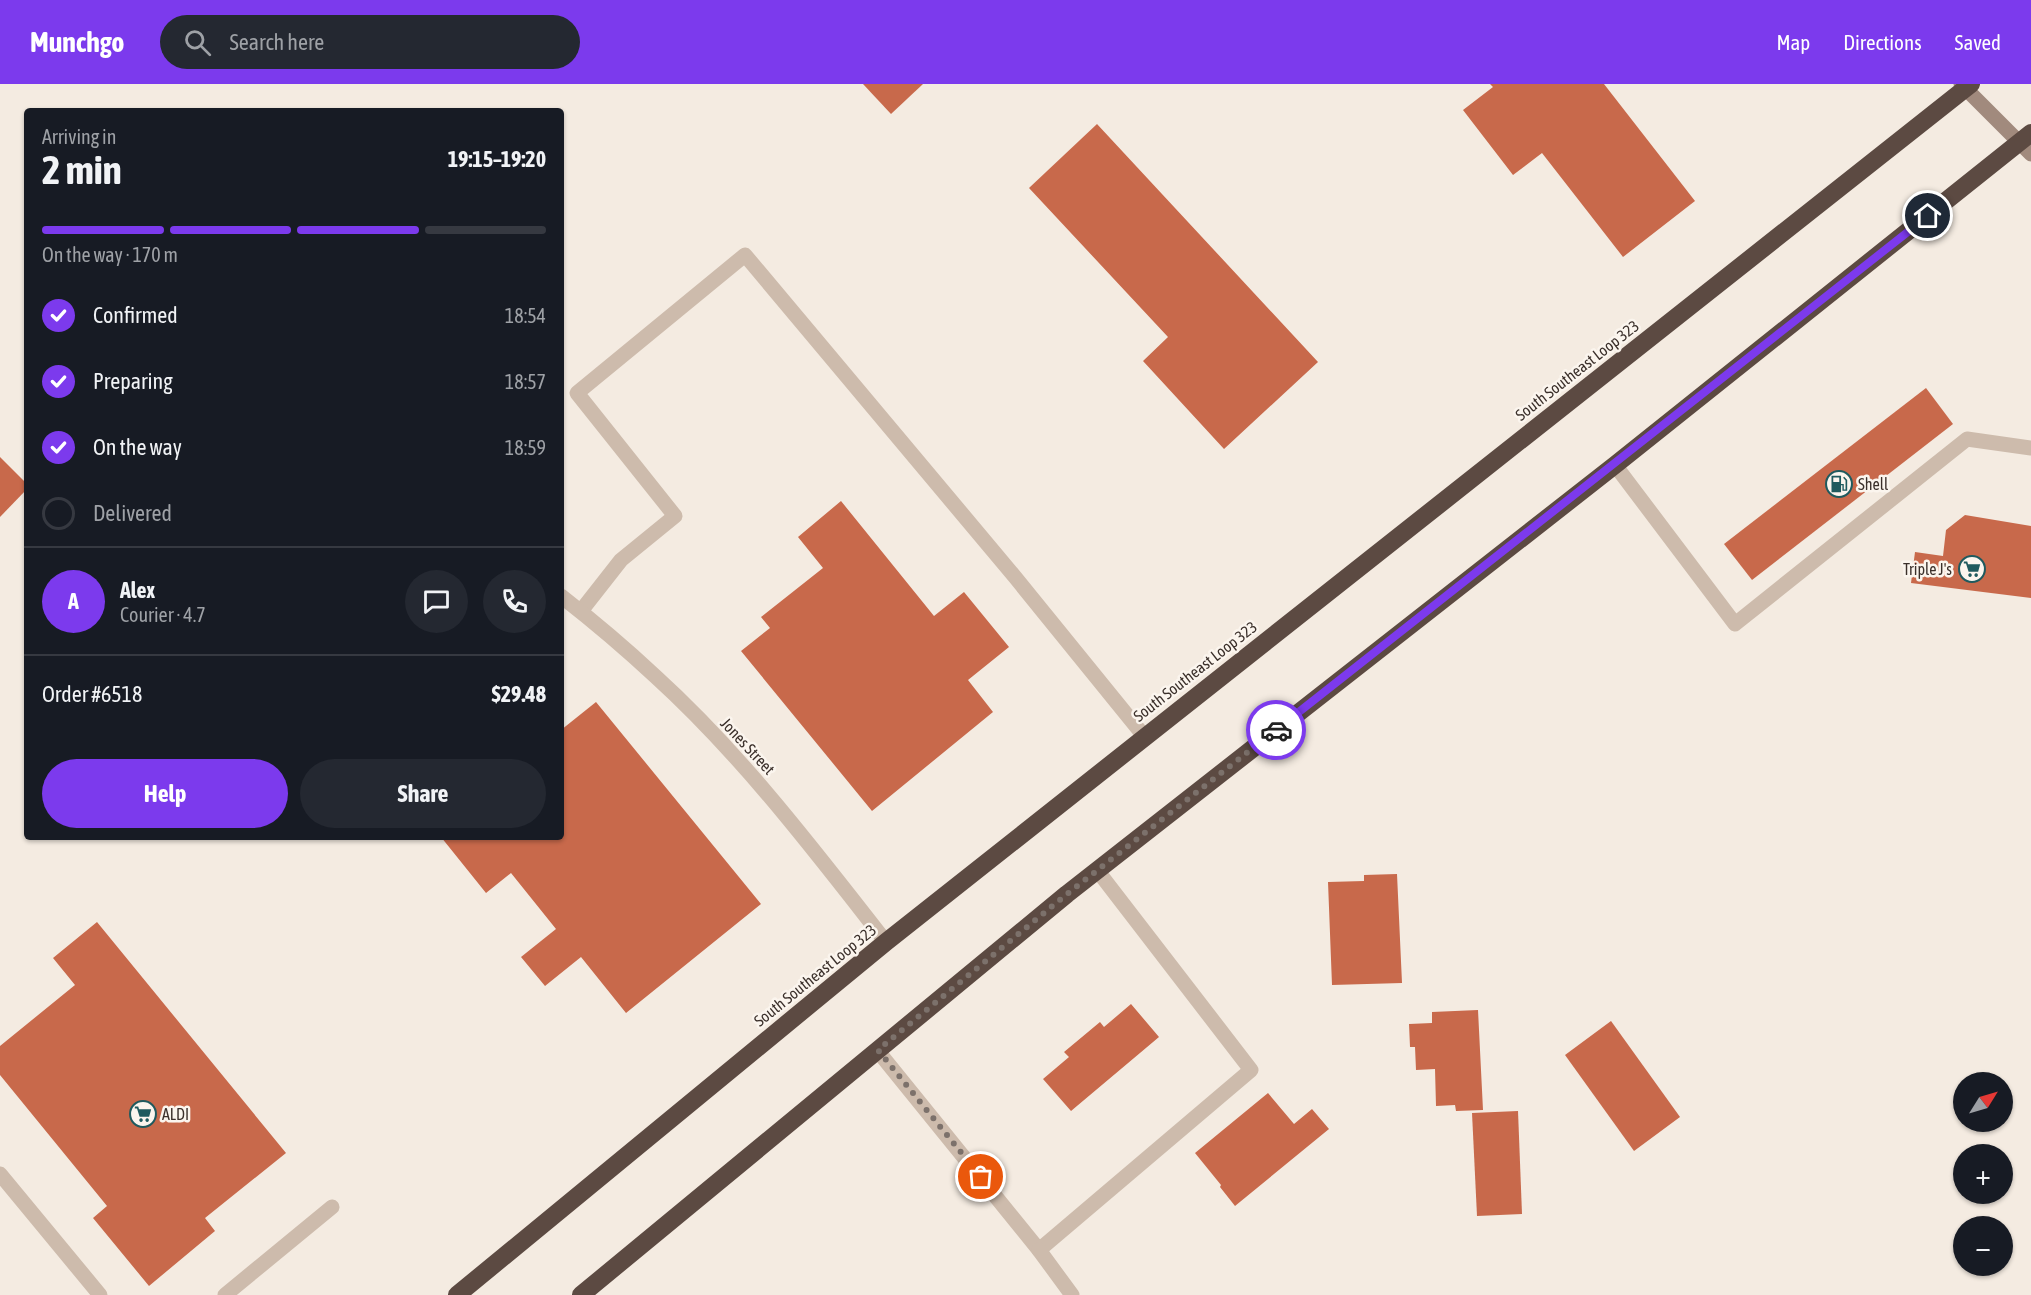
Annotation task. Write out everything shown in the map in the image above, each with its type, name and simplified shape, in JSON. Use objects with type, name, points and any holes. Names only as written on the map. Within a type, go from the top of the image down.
[{"type":"highway","name":"South Southeast Loop 323","points":[[457,1295],[886,942],[1966,86]]},
{"type":"highway","points":[[581,1295],[1097,870],[2027,143]]},
{"type":"main road","points":[[1966,86],[2027,143]]},
{"type":"street","points":[[581,611],[621,560],[675,516],[577,393],[745,255],[1015,577],[1144,736]]},
{"type":"street","points":[[1615,465],[1735,624],[1967,440],[2031,448]]},
{"type":"street","name":"Jones Street","points":[[564,598],[656,676],[728,749],[799,831],[886,942]]},
{"type":"street","points":[[1040,1250],[1251,1070],[1097,870]]},
{"type":"street","points":[[878,1050],[1040,1250],[1072,1295]]},
{"type":"street","points":[[0,1174],[100,1295]]},
{"type":"street","points":[[225,1295],[332,1207]]},
{"type":"building","points":[[863,84],[923,84],[891,114]]},
{"type":"building","points":[[1490,84],[1604,84],[1695,201],[1623,257],[1542,153],[1513,175],[1463,110],[1493,87]]},
{"type":"building","points":[[1097,124],[1318,362],[1224,449],[1143,361],[1168,337],[1029,188]]},
{"type":"building","name":"Shell","points":[[1926,388],[1953,424],[1752,580],[1724,544]]},
{"type":"building","points":[[0,457],[24,481],[24,492],[0,517]]},
{"type":"building","points":[[841,501],[934,616],[964,592],[1009,647],[968,680],[993,712],[872,811],[741,651],[770,628],[761,617],[823,568],[798,537]]},
{"type":"building","name":"Triple J's","points":[[1965,515],[2031,526],[2031,598],[1911,583],[1915,552],[1943,556],[1946,530]]},
{"type":"building","points":[[596,702],[761,904],[626,1013],[581,957],[545,986],[521,957],[556,929],[511,873],[486,893],[443,840],[564,840],[564,728]]},
{"type":"building","points":[[1397,874],[1402,983],[1332,985],[1328,882],[1364,881],[1364,875]]},
{"type":"building","name":"ALDI","points":[[97,922],[286,1153],[205,1218],[215,1231],[149,1286],[93,1218],[107,1206],[0,1075],[0,1046],[75,985],[53,958]]},
{"type":"building","points":[[1131,1004],[1159,1037],[1071,1111],[1043,1079],[1069,1057],[1064,1052],[1100,1022],[1104,1027]]},
{"type":"building","points":[[1478,1010],[1483,1110],[1456,1111],[1455,1105],[1436,1106],[1435,1069],[1416,1070],[1415,1047],[1410,1047],[1409,1024],[1432,1023],[1432,1012]]},
{"type":"building","points":[[1611,1021],[1680,1117],[1634,1151],[1565,1055]]},
{"type":"building","points":[[1268,1093],[1294,1124],[1312,1109],[1329,1129],[1235,1206],[1195,1153]]},
{"type":"building","points":[[1518,1111],[1522,1214],[1477,1216],[1472,1113]]},
{"type":"way so far","points":[[981,1177],[878,1050],[1067,894],[1276,730]]},
{"type":"place","name":"Shell","points":[[1839,484]]},
{"type":"place","name":"Triple J's","points":[[1972,569]]},
{"type":"place","name":"ALDI","points":[[143,1114]]},
{"type":"route","points":[[1276,730],[1928,216]]}]
